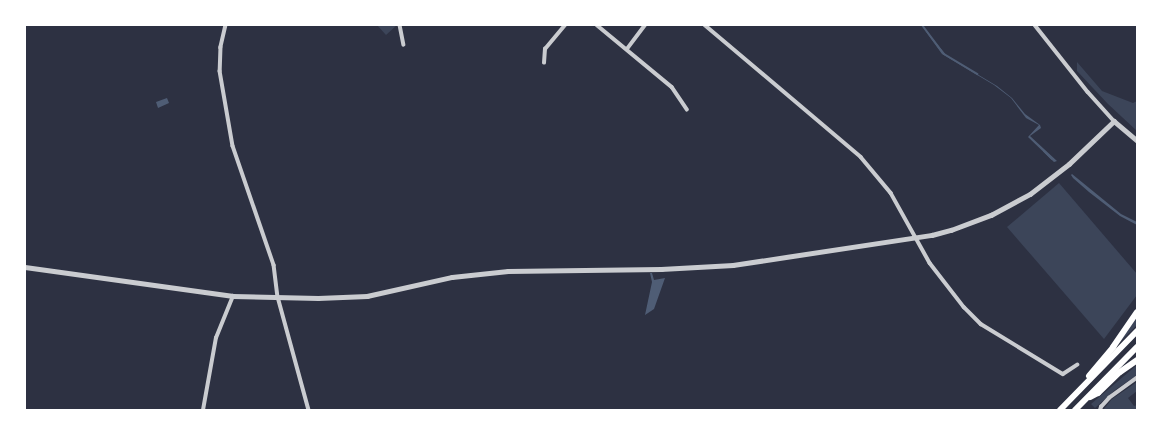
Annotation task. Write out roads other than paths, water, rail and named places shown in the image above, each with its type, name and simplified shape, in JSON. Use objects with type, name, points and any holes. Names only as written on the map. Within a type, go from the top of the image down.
[{"type":"main road","points":[[1080,390],[1137,312]]},
{"type":"main road","points":[[1060,410],[1137,331]]},
{"type":"main road","points":[[1075,410],[1137,347]]},
{"type":"main road","points":[[1085,400],[1098,393],[1120,372],[1137,360]]},
{"type":"street","points":[[226,25],[221,47],[220,70],[233,146],[274,266],[278,298],[309,410]]},
{"type":"street","points":[[400,25],[404,45]]},
{"type":"street","points":[[544,63],[545,49],[564,25]]},
{"type":"street","points":[[597,25],[672,87],[687,109]]},
{"type":"street","points":[[627,49],[645,25]]},
{"type":"street","points":[[705,25],[861,157],[891,193],[939,274],[964,307],[982,324],[1063,374],[1077,365]]},
{"type":"street","points":[[1035,25],[1088,92],[1114,121],[1137,140]]},
{"type":"street","points":[[25,267],[233,296],[318,298],[367,296],[452,277],[508,271],[661,269],[727,265],[916,237],[945,231],[991,215],[1030,194],[1069,164],[1114,121]]},
{"type":"street","points":[[203,410],[216,338],[220,323],[233,296]]},
{"type":"street","points":[[1100,410],[1100,407],[1109,398],[1137,378]]},
{"type":"waterway","points":[[922,25],[944,54],[977,74]]},
{"type":"waterway","points":[[1044,151],[1052,159]]}]
